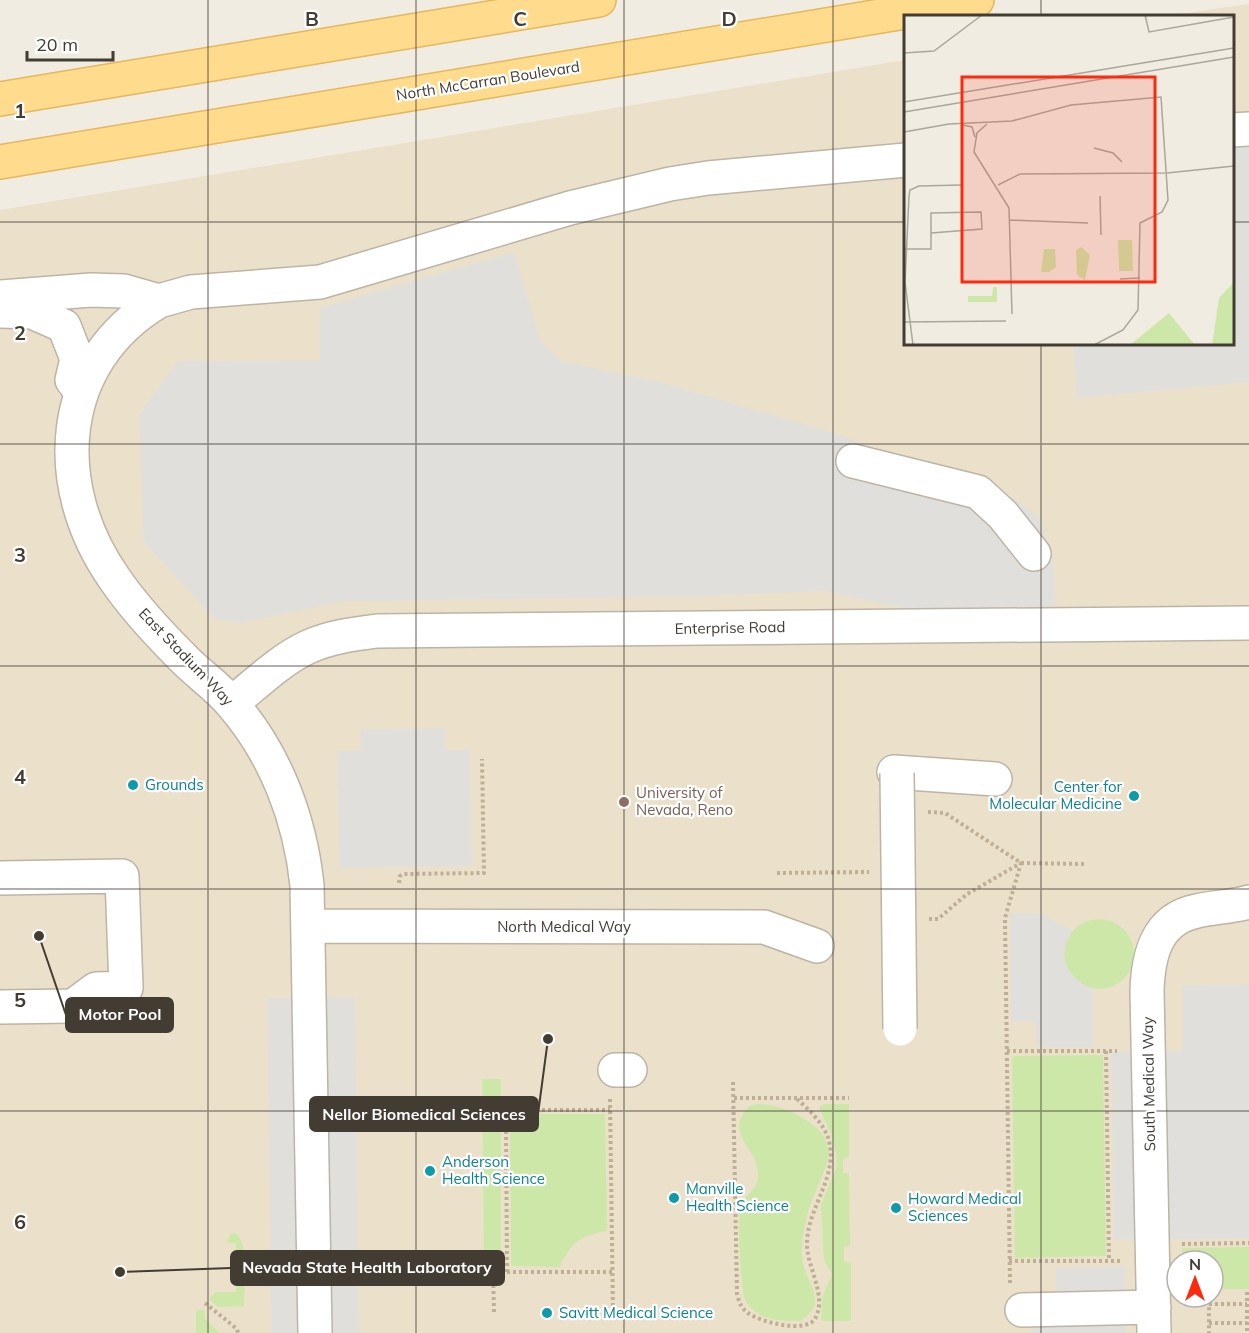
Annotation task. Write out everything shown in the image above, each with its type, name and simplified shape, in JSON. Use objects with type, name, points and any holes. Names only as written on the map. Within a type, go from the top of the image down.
[{"type":"main road","points":[[0,99],[599,0]]},
{"type":"main road","name":"North McCarran Boulevard","points":[[0,162],[977,0]]},
{"type":"street","points":[[1234,130],[1249,129]]},
{"type":"street","name":"East Stadium Way","points":[[315,1333],[308,926],[303,851],[285,790],[264,752],[232,703],[182,658],[114,578],[83,520],[75,488],[71,451],[73,423],[81,392],[94,364],[113,336],[137,314],[159,301],[191,292],[320,282],[570,208],[669,184],[708,178],[904,160]]},
{"type":"street","points":[[0,297],[91,290],[124,291],[159,301]]},
{"type":"street","points":[[0,311],[33,312],[64,326],[77,359],[72,380],[81,392]]},
{"type":"street","points":[[854,461],[978,492],[1003,515],[1034,554]]},
{"type":"street","name":"Enterprise Road","points":[[232,703],[274,669],[307,648],[340,636],[377,631],[1249,623]]},
{"type":"street","points":[[900,1029],[895,773],[995,779]]},
{"type":"street","points":[[0,878],[122,876],[126,988],[96,989],[73,1006],[0,1007]]},
{"type":"street","name":"South Medical Way","points":[[1154,1320],[1147,992],[1151,950],[1161,934],[1176,920],[1194,911],[1249,902]]},
{"type":"street","name":"North Medical Way","points":[[308,926],[764,927],[817,946]]},
{"type":"street","points":[[1016,1302],[1154,1320]]},
{"type":"path","points":[[399,883],[400,876],[404,874],[484,873],[482,759]]},
{"type":"path","points":[[945,813],[1021,863]]},
{"type":"path","points":[[1016,1302],[1009,1262],[1005,918],[1021,863]]},
{"type":"path","points":[[938,919],[967,894],[1021,863],[1085,864]]},
{"type":"path","points":[[777,873],[871,872]]},
{"type":"path","points":[[1106,1050],[1109,1261]]},
{"type":"path","points":[[1007,1052],[1118,1050]]},
{"type":"path","points":[[614,1314],[610,1110],[618,1076]]},
{"type":"path","points":[[733,1082],[737,1294],[741,1306],[760,1320],[776,1326],[803,1328],[812,1324],[817,1316],[817,1284],[811,1270],[807,1241],[820,1192],[829,1173],[831,1152],[829,1138],[811,1112],[796,1098]]},
{"type":"path","points":[[734,1098],[849,1098]]},
{"type":"path","points":[[507,1272],[506,1126],[524,1126],[524,1110],[610,1110]]},
{"type":"path","points":[[1172,1244],[1249,1243]]},
{"type":"path","points":[[1009,1262],[1128,1261]]},
{"type":"path","points":[[494,1312],[493,1272],[612,1272]]},
{"type":"path","points":[[1247,1292],[1247,1333]]},
{"type":"path","points":[[205,1303],[228,1320],[238,1333]]},
{"type":"path","points":[[1225,1304],[1248,1304]]},
{"type":"path","points":[[1209,1309],[1209,1333]]},
{"type":"path","points":[[1209,1323],[1248,1323]]},
{"type":"path","points":[[803,1328],[805,1333]]},
{"type":"shaded area","name":"University of Nevada, Reno","points":[[1249,4],[1249,1333],[0,1333],[0,210],[904,60],[904,345],[1234,345],[1234,15],[1173,15]]},
{"type":"shaded area","points":[[1249,147],[1249,382],[1077,398],[1073,345],[1234,345],[1234,148]]},
{"type":"shaded area","points":[[514,252],[540,340],[563,362],[656,381],[831,432],[1017,500],[1039,517],[1053,558],[1056,610],[904,608],[823,591],[684,597],[344,601],[241,623],[215,619],[143,541],[139,415],[178,361],[320,360],[320,308]]},
{"type":"shaded area","points":[[445,728],[445,750],[470,750],[472,866],[339,868],[337,751],[361,751],[361,729]]},
{"type":"shaded area","points":[[1010,913],[1037,913],[1073,930],[1064,954],[1067,967],[1074,977],[1084,985],[1093,988],[1093,1047],[1036,1047],[1036,1022],[1011,1021]]},
{"type":"shaded area","points":[[1249,984],[1249,1238],[1114,1240],[1111,1052],[1182,1051],[1182,985]]},
{"type":"shaded area","points":[[355,997],[359,1333],[271,1333],[267,998]]},
{"type":"shaded area","points":[[1125,1266],[1126,1333],[1032,1333],[1031,1293],[1056,1293],[1056,1268]]},
{"type":"green space","points":[[1099,919],[1112,922],[1124,929],[1131,941],[1134,954],[1131,967],[1124,979],[1112,986],[1099,989],[1086,986],[1074,979],[1067,967],[1064,954],[1067,941],[1074,929],[1086,922]]},
{"type":"green space","points":[[1103,1055],[1106,1256],[1015,1258],[1012,1056]]},
{"type":"green space","points":[[482,1079],[501,1079],[501,1263],[484,1263]]},
{"type":"green space","points":[[758,1104],[778,1107],[803,1118],[819,1131],[826,1140],[828,1149],[826,1167],[808,1212],[802,1242],[802,1256],[815,1299],[814,1306],[809,1314],[800,1321],[767,1318],[760,1315],[748,1305],[744,1297],[740,1253],[740,1209],[754,1188],[758,1173],[756,1163],[740,1133],[739,1125],[749,1106]]},
{"type":"green space","points":[[849,1104],[849,1157],[843,1158],[843,1173],[849,1173],[850,1246],[844,1247],[844,1262],[851,1263],[851,1321],[821,1321],[822,1298],[832,1274],[824,1261],[821,1204],[836,1169],[837,1159],[831,1134],[820,1110],[820,1106]]},
{"type":"green space","points":[[527,1114],[605,1114],[607,1231],[591,1235],[578,1242],[568,1252],[560,1267],[511,1266],[510,1131],[527,1130]]},
{"type":"green space","points":[[236,1233],[243,1247],[244,1256],[244,1306],[218,1307],[209,1299],[216,1292],[236,1292],[236,1243],[227,1243],[230,1234]]},
{"type":"green space","points":[[1249,1247],[1249,1289],[1225,1289],[1225,1249],[1182,1248]]},
{"type":"green space","points":[[205,1310],[205,1319],[220,1333],[196,1333],[196,1312]]},
{"type":"place","name":"Grounds","points":[[133,785]]},
{"type":"place","name":"Center for Molecular Medicine","points":[[1134,796]]},
{"type":"place","name":"University of Nevada, Reno","points":[[624,802]]},
{"type":"place","name":"Motor Pool","points":[[39,936]]},
{"type":"place","name":"Nellor Biomedical Sciences","points":[[548,1039]]},
{"type":"place","name":"Anderson Health Science","points":[[430,1171]]},
{"type":"place","name":"Manville Health Science","points":[[674,1198]]},
{"type":"place","name":"Howard Medical Sciences","points":[[896,1208]]},
{"type":"place","name":"Nevada State Health Laboratory","points":[[120,1272]]},
{"type":"place","name":"Savitt Medical Science","points":[[547,1313]]}]
